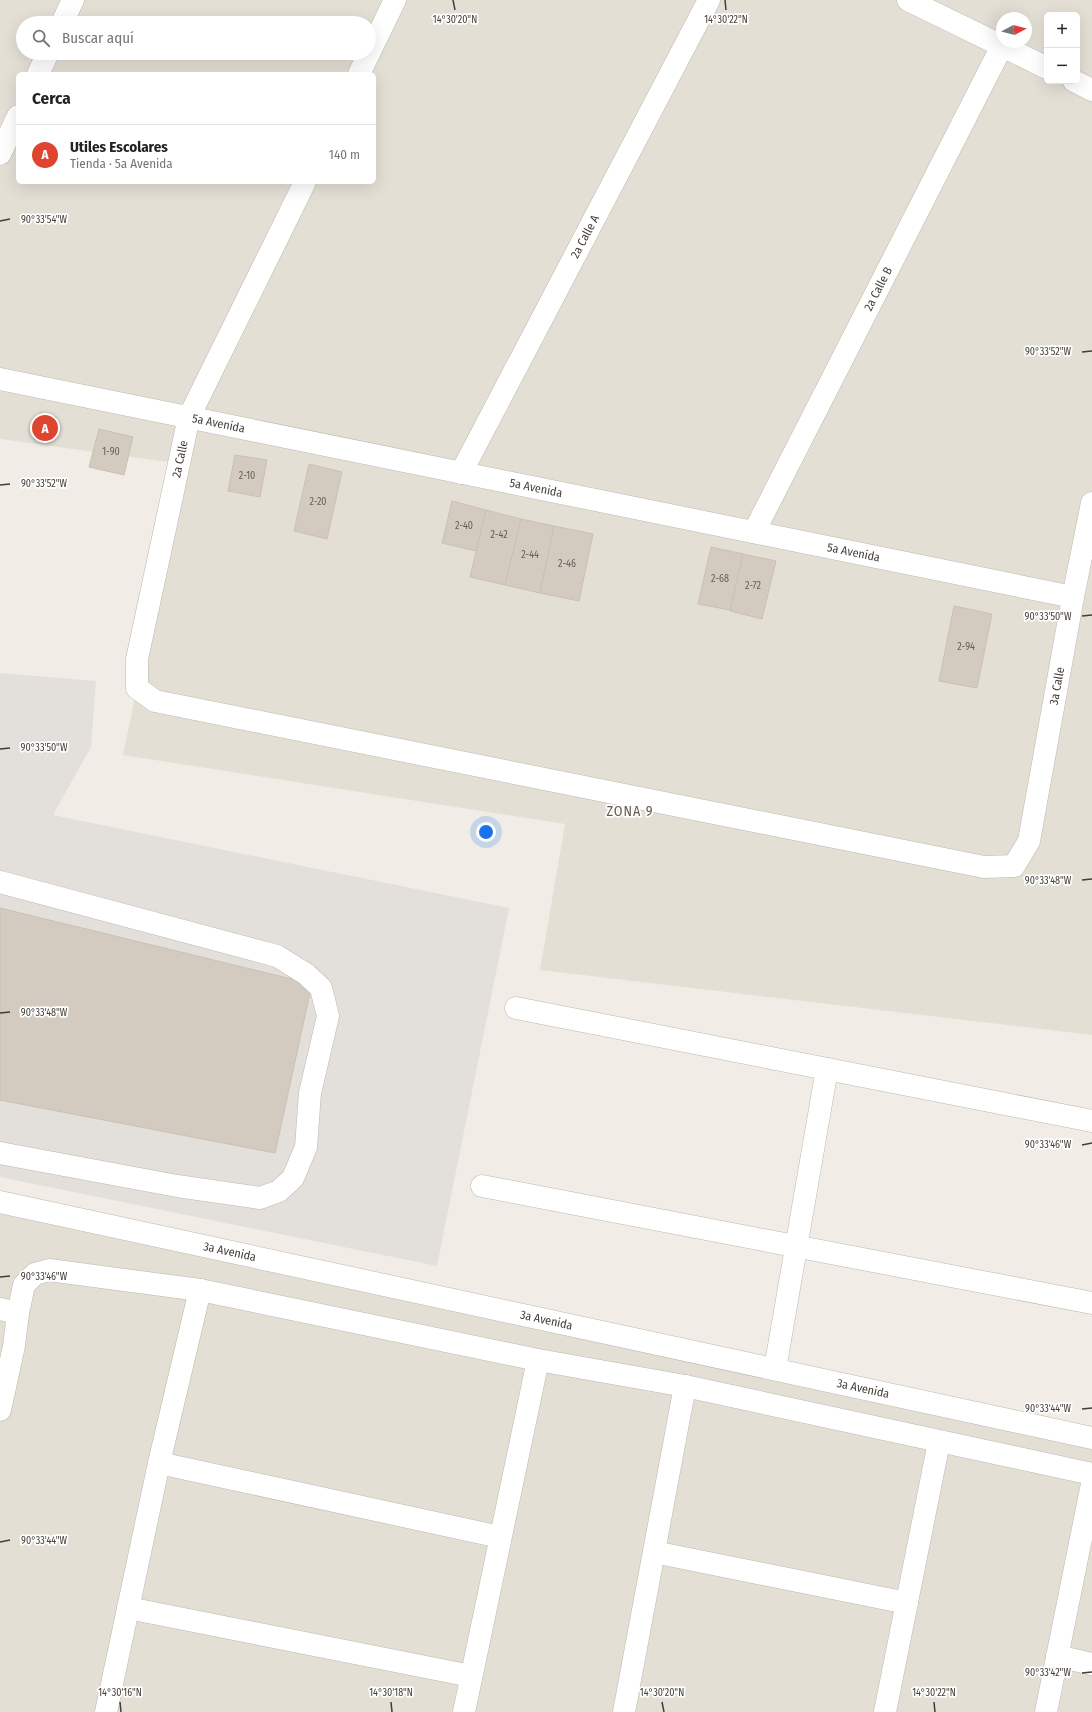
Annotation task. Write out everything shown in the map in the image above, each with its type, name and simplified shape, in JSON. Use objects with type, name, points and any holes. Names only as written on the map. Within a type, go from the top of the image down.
[{"type":"street","points":[[65,16],[73,0]]},
{"type":"street","points":[[376,39],[395,0]]},
{"type":"street","name":"2a Calle A","points":[[461,473],[709,0]]},
{"type":"street","points":[[908,0],[996,43]]},
{"type":"street","name":"2a Calle B","points":[[754,532],[1001,48]]},
{"type":"street","points":[[1006,48],[1044,67]]},
{"type":"street","points":[[39,72],[45,60]]},
{"type":"street","points":[[360,72],[366,60]]},
{"type":"street","points":[[1080,84],[1092,90]]},
{"type":"street","points":[[0,154],[16,120]]},
{"type":"street","name":"2a Calle","points":[[304,184],[189,417],[137,659],[137,688],[155,701],[984,867],[1014,866]]},
{"type":"street","name":"5a Avenida","points":[[0,379],[1073,597]]},
{"type":"street","name":"3a Calle","points":[[1014,866],[1029,841],[1073,597],[1092,503]]},
{"type":"street","points":[[0,882],[277,956],[306,974],[321,988],[328,1016],[310,1093],[306,1148],[293,1178],[279,1191],[260,1198],[178,1186],[0,1153]]},
{"type":"street","points":[[516,1008],[1092,1121]]},
{"type":"street","points":[[775,1369],[827,1069]]},
{"type":"street","points":[[482,1186],[1092,1303]]},
{"type":"street","name":"3a Avenida","points":[[0,1202],[1092,1438]]},
{"type":"street","points":[[0,1410],[9,1311],[24,1285],[35,1274],[49,1270],[200,1290],[538,1360],[685,1386],[1092,1474]]},
{"type":"street","points":[[106,1712],[159,1463],[200,1290]]},
{"type":"street","points":[[464,1712],[470,1676],[538,1360]]},
{"type":"street","points":[[624,1712],[685,1386]]},
{"type":"street","points":[[885,1712],[939,1442]]},
{"type":"street","points":[[159,1463],[500,1537]]},
{"type":"street","points":[[1046,1712],[1092,1484]]},
{"type":"street","points":[[654,1552],[907,1603]]},
{"type":"street","points":[[128,1608],[470,1676]]},
{"type":"street","points":[[1057,1656],[1092,1664]]},
{"type":"shaded area","points":[[0,0],[1092,0],[1092,1035],[540,970],[565,824],[123,755],[183,464],[0,439]]},
{"type":"shaded area","points":[[0,673],[96,681],[91,747],[53,815],[509,908],[437,1266],[0,1177]]},
{"type":"shaded area","points":[[0,1204],[1092,1439],[1092,1712],[0,1712]]},
{"type":"building","points":[[40,413],[56,417],[51,442],[34,439]]},
{"type":"building","points":[[99,429],[133,437],[124,475],[89,467]]},
{"type":"building","points":[[235,455],[267,460],[260,497],[228,491]]},
{"type":"building","points":[[309,464],[342,472],[327,539],[294,531]]},
{"type":"building","points":[[452,501],[486,510],[476,551],[442,543]]},
{"type":"building","points":[[486,510],[521,519],[505,585],[470,577]]},
{"type":"building","points":[[521,519],[554,526],[540,593],[505,585]]},
{"type":"building","points":[[554,526],[593,534],[579,601],[540,593]]},
{"type":"building","points":[[711,547],[743,554],[730,610],[698,604]]},
{"type":"building","points":[[743,554],[776,561],[762,619],[730,611]]},
{"type":"building","points":[[954,606],[992,614],[977,688],[939,681]]},
{"type":"building","points":[[0,908],[312,984],[275,1153],[0,1100]]},
{"type":"place","name":"Utiles Escolares","points":[[45,428]]},
{"type":"district","name":"ZONA 9","points":[[630,811]]}]
